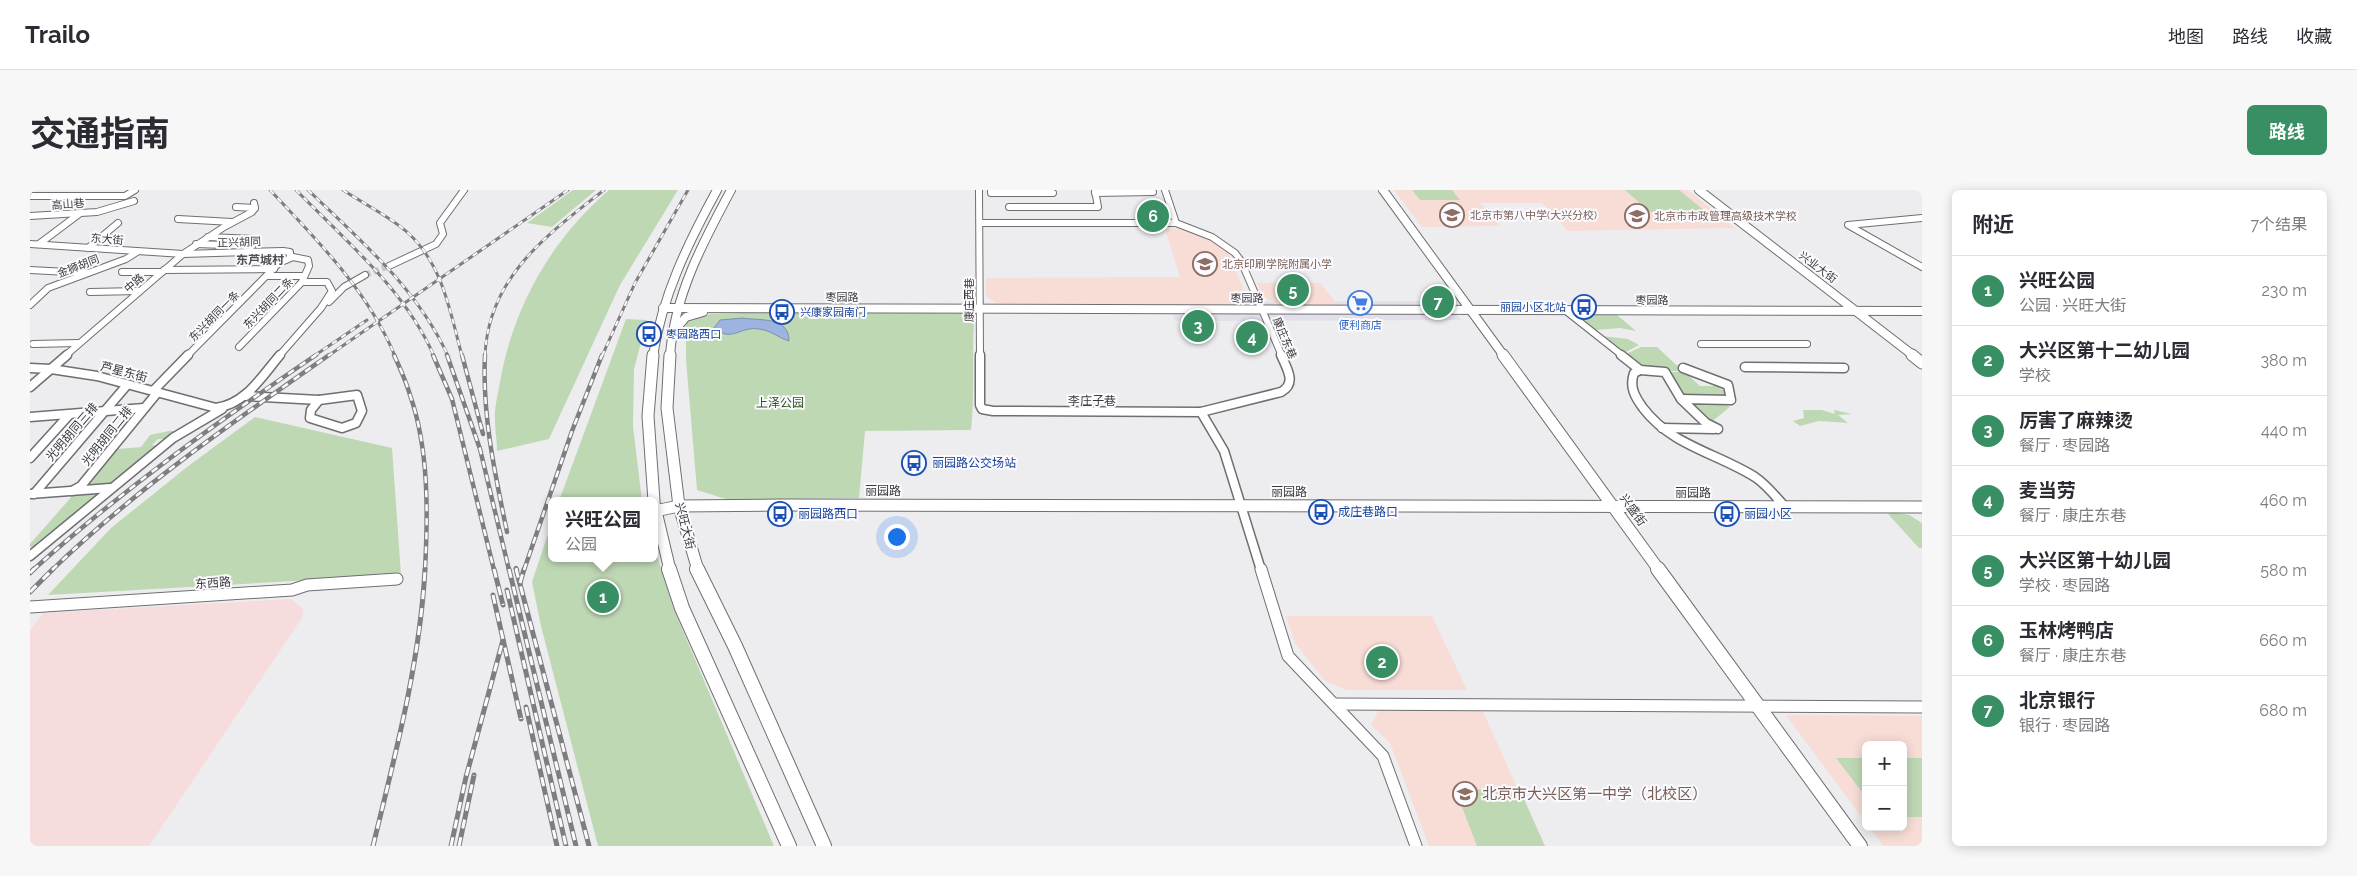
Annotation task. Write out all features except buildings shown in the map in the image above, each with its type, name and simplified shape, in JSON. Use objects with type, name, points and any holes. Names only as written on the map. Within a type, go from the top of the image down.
[{"type":"street","points":[[30,196],[125,196],[135,190]]},
{"type":"street","points":[[389,266],[436,244],[442,234],[440,223],[443,217],[464,190]]},
{"type":"street","name":"兴旺大街","points":[[654,497],[648,428],[649,385],[653,347],[663,308],[694,232],[717,190]]},
{"type":"street","name":"兴旺大街","points":[[731,190],[706,236],[678,308],[673,332],[667,408],[679,506],[696,567],[735,646],[824,846]]},
{"type":"street","name":"康庄西巷","points":[[979,190],[980,405],[982,409]]},
{"type":"street","points":[[991,190],[991,193],[1053,193]]},
{"type":"street","points":[[1009,207],[1098,207],[1095,191],[1153,192],[1152,190]]},
{"type":"street","points":[[980,223],[1176,223],[1165,190]]},
{"type":"street","name":"兴盛街","points":[[1383,190],[1860,846]]},
{"type":"street","name":"兴业大街","points":[[1699,190],[1922,356]]},
{"type":"street","name":"兴业大街","points":[[1707,190],[1862,312],[1922,362]]},
{"type":"street","name":"高山巷","points":[[30,216],[79,214],[125,208],[134,201]]},
{"type":"street","name":"中路","points":[[30,387],[183,254],[232,222],[252,212],[254,206],[236,207]]},
{"type":"street","points":[[39,244],[79,214]]},
{"type":"street","points":[[1922,218],[1848,225],[1922,267]]},
{"type":"street","points":[[178,219],[232,222]]},
{"type":"street","points":[[88,248],[118,223]]},
{"type":"street","name":"康庄东巷","points":[[1176,223],[1210,236],[1234,250],[1241,261],[1262,309],[1291,383],[1288,388],[1281,392],[1201,412]]},
{"type":"street","points":[[208,237],[254,239]]},
{"type":"street","name":"东大街","points":[[30,244],[183,254]]},
{"type":"street","points":[[196,244],[252,246]]},
{"type":"street","name":"正兴胡同","points":[[183,254],[283,251],[290,252],[290,257]]},
{"type":"street","name":"金狮胡同","points":[[30,305],[48,288],[90,273],[137,252]]},
{"type":"street","name":"东兴胡同二条","points":[[240,347],[302,279],[309,266],[308,260],[299,256],[290,257]]},
{"type":"street","name":"东兴胡同一条","points":[[155,392],[274,268],[290,257]]},
{"type":"street","points":[[122,272],[274,268]]},
{"type":"street","points":[[30,270],[90,273]]},
{"type":"street","points":[[321,308],[330,302],[344,287],[365,275]]},
{"type":"street","points":[[30,556],[110,488],[173,438],[222,408],[236,404],[246,396],[321,308],[332,291],[327,282],[267,276]]},
{"type":"street","points":[[90,292],[139,291]]},
{"type":"street","points":[[683,294],[686,300],[698,304],[730,308]]},
{"type":"street","name":"枣园路","points":[[663,308],[1922,311]]},
{"type":"street","points":[[673,332],[679,323],[694,313],[730,308]]},
{"type":"street","points":[[1566,311],[1640,370]]},
{"type":"street","points":[[33,344],[79,343]]},
{"type":"street","points":[[1701,344],[1807,344]]},
{"type":"street","points":[[1744,367],[1844,368]]},
{"type":"street","name":"芦星东街","points":[[30,368],[75,371],[211,408],[222,408]]},
{"type":"street","points":[[1681,399],[1732,400],[1728,385],[1683,368]]},
{"type":"street","points":[[1662,428],[1718,429],[1706,423],[1681,399],[1665,372],[1640,370],[1634,373],[1631,380],[1633,395],[1645,412],[1662,428],[1682,443],[1757,478],[1785,507]]},
{"type":"street","name":"光明胡同三排","points":[[32,494],[128,385]]},
{"type":"street","name":"光明胡同二排","points":[[72,491],[81,486],[155,392]]},
{"type":"street","points":[[246,396],[319,400],[357,396],[362,411],[356,423],[342,428],[322,424],[310,418],[311,410],[319,400]]},
{"type":"street","points":[[31,418],[144,408]]},
{"type":"street","name":"李庄子巷","points":[[982,409],[993,412],[1201,412]]},
{"type":"street","points":[[1201,412],[1224,451],[1288,656],[1383,756],[1416,846]]},
{"type":"street","points":[[30,458],[69,414]]},
{"type":"street","points":[[32,494],[110,488]]},
{"type":"street","name":"丽园路","points":[[658,505],[1614,506],[1919,509]]},
{"type":"street","name":"兴旺大街","points":[[658,519],[667,562],[682,608],[789,846]]},
{"type":"street","name":"东西路","points":[[30,606],[283,591],[307,586],[397,579]]},
{"type":"street","points":[[1334,704],[1922,707]]},
{"type":"shaded area","name":"北京市市政管理高级技术学校","points":[[1394,190],[1688,190],[1735,228],[1568,231],[1542,203],[1480,203],[1500,226],[1422,227]]},
{"type":"shaded area","name":"北京印刷学院附属小学","points":[[1178,228],[1210,236],[1228,251],[1248,301],[1244,305],[996,303],[986,296],[986,278],[1180,277],[1165,229]]},
{"type":"shaded area","points":[[1257,283],[1320,283],[1338,305],[1279,305],[1264,297]]},
{"type":"shaded area","points":[[1447,301],[1461,320],[1175,321],[1169,302]]},
{"type":"shaded area","points":[[291,599],[303,609],[302,618],[149,846],[30,846],[30,631],[43,613]]},
{"type":"shaded area","points":[[1286,616],[1432,616],[1467,690],[1346,690],[1325,681],[1295,643]]},
{"type":"shaded area","name":"北京市大兴区第一中学（北校区）","points":[[1379,709],[1482,709],[1543,846],[1429,846],[1390,743],[1371,725]]},
{"type":"shaded area","points":[[1786,715],[1922,716],[1922,846],[1883,846],[1872,831],[1907,831],[1907,741],[1862,741],[1862,818]]},
{"type":"green space","points":[[573,190],[596,190],[552,227],[527,223]]},
{"type":"green space","points":[[609,190],[678,190],[620,285],[549,439],[497,451],[495,415],[497,396],[506,354],[514,327],[525,301],[552,253],[588,210]]},
{"type":"green space","points":[[1412,190],[1452,190],[1460,200],[1420,200]]},
{"type":"green space","points":[[1625,190],[1679,190],[1706,212],[1650,212]]},
{"type":"green space","name":"上泽公园","points":[[783,312],[966,313],[974,319],[971,430],[865,431],[859,498],[729,500],[697,490],[686,360],[686,322],[710,314]]},
{"type":"green space","points":[[1576,315],[1617,315],[1636,331],[1620,328],[1596,330]]},
{"type":"green space","points":[[626,319],[647,320],[634,369],[633,426],[642,497],[560,497]]},
{"type":"green space","points":[[1602,336],[1628,339],[1639,345],[1624,353]]},
{"type":"green space","points":[[1641,347],[1657,347],[1684,372],[1641,368],[1626,354]]},
{"type":"green space","points":[[1668,372],[1685,372],[1700,386],[1716,386],[1725,391],[1725,397],[1682,398]]},
{"type":"green space","points":[[1685,401],[1720,401],[1730,407],[1710,423]]},
{"type":"green space","points":[[1803,410],[1822,410],[1835,414],[1834,410],[1852,414],[1838,415],[1848,423],[1819,421],[1800,426],[1793,421],[1804,418]]},
{"type":"green space","points":[[255,417],[392,448],[401,575],[48,595],[111,528],[187,467]]},
{"type":"green space","points":[[177,431],[165,439],[158,439],[152,445],[158,446],[102,490],[37,547],[30,547],[30,544],[74,494],[82,492],[118,449],[141,447],[150,435]]},
{"type":"green space","points":[[1893,512],[1909,515],[1922,523],[1922,548],[1919,548],[1888,514]]},
{"type":"green space","points":[[548,534],[548,562],[658,562],[658,559],[675,612],[774,846],[598,846],[541,626],[532,582]]},
{"type":"green space","points":[[1836,758],[1862,758],[1862,792]]},
{"type":"green space","points":[[1907,758],[1922,758],[1922,817],[1907,817]]},
{"type":"green space","points":[[1455,789],[1520,790],[1545,846],[1477,846]]},
{"type":"water","points":[[743,318],[772,321],[779,324],[788,333],[789,341],[763,330],[752,329],[726,334],[714,328],[720,320]]},
{"type":"tunnel","points":[[365,275],[389,266]]},
{"type":"railway","points":[[270,190],[324,248],[356,288],[378,322]]},
{"type":"railway","points":[[296,190],[373,267],[403,304]]},
{"type":"railway","points":[[308,190],[367,247],[412,298]]},
{"type":"railway","points":[[343,190],[407,232],[429,259],[439,279]]},
{"type":"railway","points":[[439,279],[568,190]]},
{"type":"railway","points":[[485,356],[489,328],[497,303],[509,281],[524,260],[542,241],[604,190]]},
{"type":"railway","points":[[602,356],[635,283],[688,190]]},
{"type":"railway","points":[[412,298],[439,279]]},
{"type":"railway","points":[[439,279],[449,306],[462,356]]},
{"type":"railway","points":[[403,304],[412,298]]},
{"type":"railway","points":[[412,298],[435,331],[448,356]]},
{"type":"railway","points":[[378,322],[403,304]]},
{"type":"railway","points":[[403,304],[422,332],[434,356]]},
{"type":"railway","points":[[314,356],[367,320]]},
{"type":"railway","points":[[328,356],[378,322]]},
{"type":"railway","points":[[378,322],[395,356]]},
{"type":"railway","points":[[33,570],[100,512],[170,458],[316,355]]},
{"type":"railway","points":[[52,570],[118,511],[186,457],[329,355]]},
{"type":"railway","points":[[394,355],[408,390],[421,437],[427,504],[425,570]]},
{"type":"railway","points":[[433,355],[452,399],[494,570]]},
{"type":"railway","points":[[447,355],[480,449],[509,570]]},
{"type":"railway","points":[[462,355],[483,434]]},
{"type":"railway","points":[[549,497],[572,431],[602,355]]},
{"type":"railway","points":[[485,356],[487,422],[507,532]]},
{"type":"railway","points":[[524,570],[548,500]]},
{"type":"railway","points":[[373,846],[398,743],[412,674],[418,639],[425,569]]},
{"type":"railway","points":[[494,569],[503,605]]},
{"type":"railway","points":[[509,569],[576,846]]},
{"type":"railway","points":[[516,569],[589,846]]},
{"type":"railway","points":[[520,583],[524,569]]},
{"type":"railway","points":[[30,573],[33,570]]},
{"type":"railway","points":[[30,592],[52,570]]},
{"type":"railway","points":[[507,590],[566,846]]},
{"type":"railway","points":[[493,595],[521,719]]},
{"type":"railway","points":[[451,846],[466,777],[503,640]]},
{"type":"railway","points":[[526,707],[557,846]]},
{"type":"railway","points":[[459,846],[474,775]]},
{"type":"place","name":"北京市第八中学(大兴分校)","points":[[1452,215]]},
{"type":"place","name":"玉林烤鸭店","points":[[1153,216]]},
{"type":"place","name":"北京市市政管理高级技术学校","points":[[1637,216]]},
{"type":"place","name":"北京印刷学院附属小学","points":[[1205,264]]},
{"type":"place","name":"大兴区第十幼儿园","points":[[1293,290]]},
{"type":"place","name":"北京银行","points":[[1438,302]]},
{"type":"place","name":"便利商店","points":[[1360,303]]},
{"type":"place","name":"丽园小区北站","points":[[1584,307]]},
{"type":"place","name":"兴康家园南门","points":[[782,312]]},
{"type":"place","name":"厉害了麻辣烫","points":[[1198,326]]},
{"type":"place","name":"枣园路西口","points":[[649,334]]},
{"type":"place","name":"麦当劳","points":[[1252,337]]},
{"type":"place","name":"丽园路公交场站","points":[[914,463]]},
{"type":"place","name":"成庄巷路口","points":[[1321,512]]},
{"type":"place","name":"丽园路西口","points":[[780,514]]},
{"type":"place","name":"丽园小区","points":[[1727,514]]},
{"type":"place","name":"兴旺公园","points":[[603,597]]},
{"type":"place","name":"大兴区第十二幼儿园","points":[[1382,662]]},
{"type":"place","name":"北京市大兴区第一中学（北校区）","points":[[1465,794]]},
{"type":"district","name":"东芦城村","points":[[260,260]]}]
